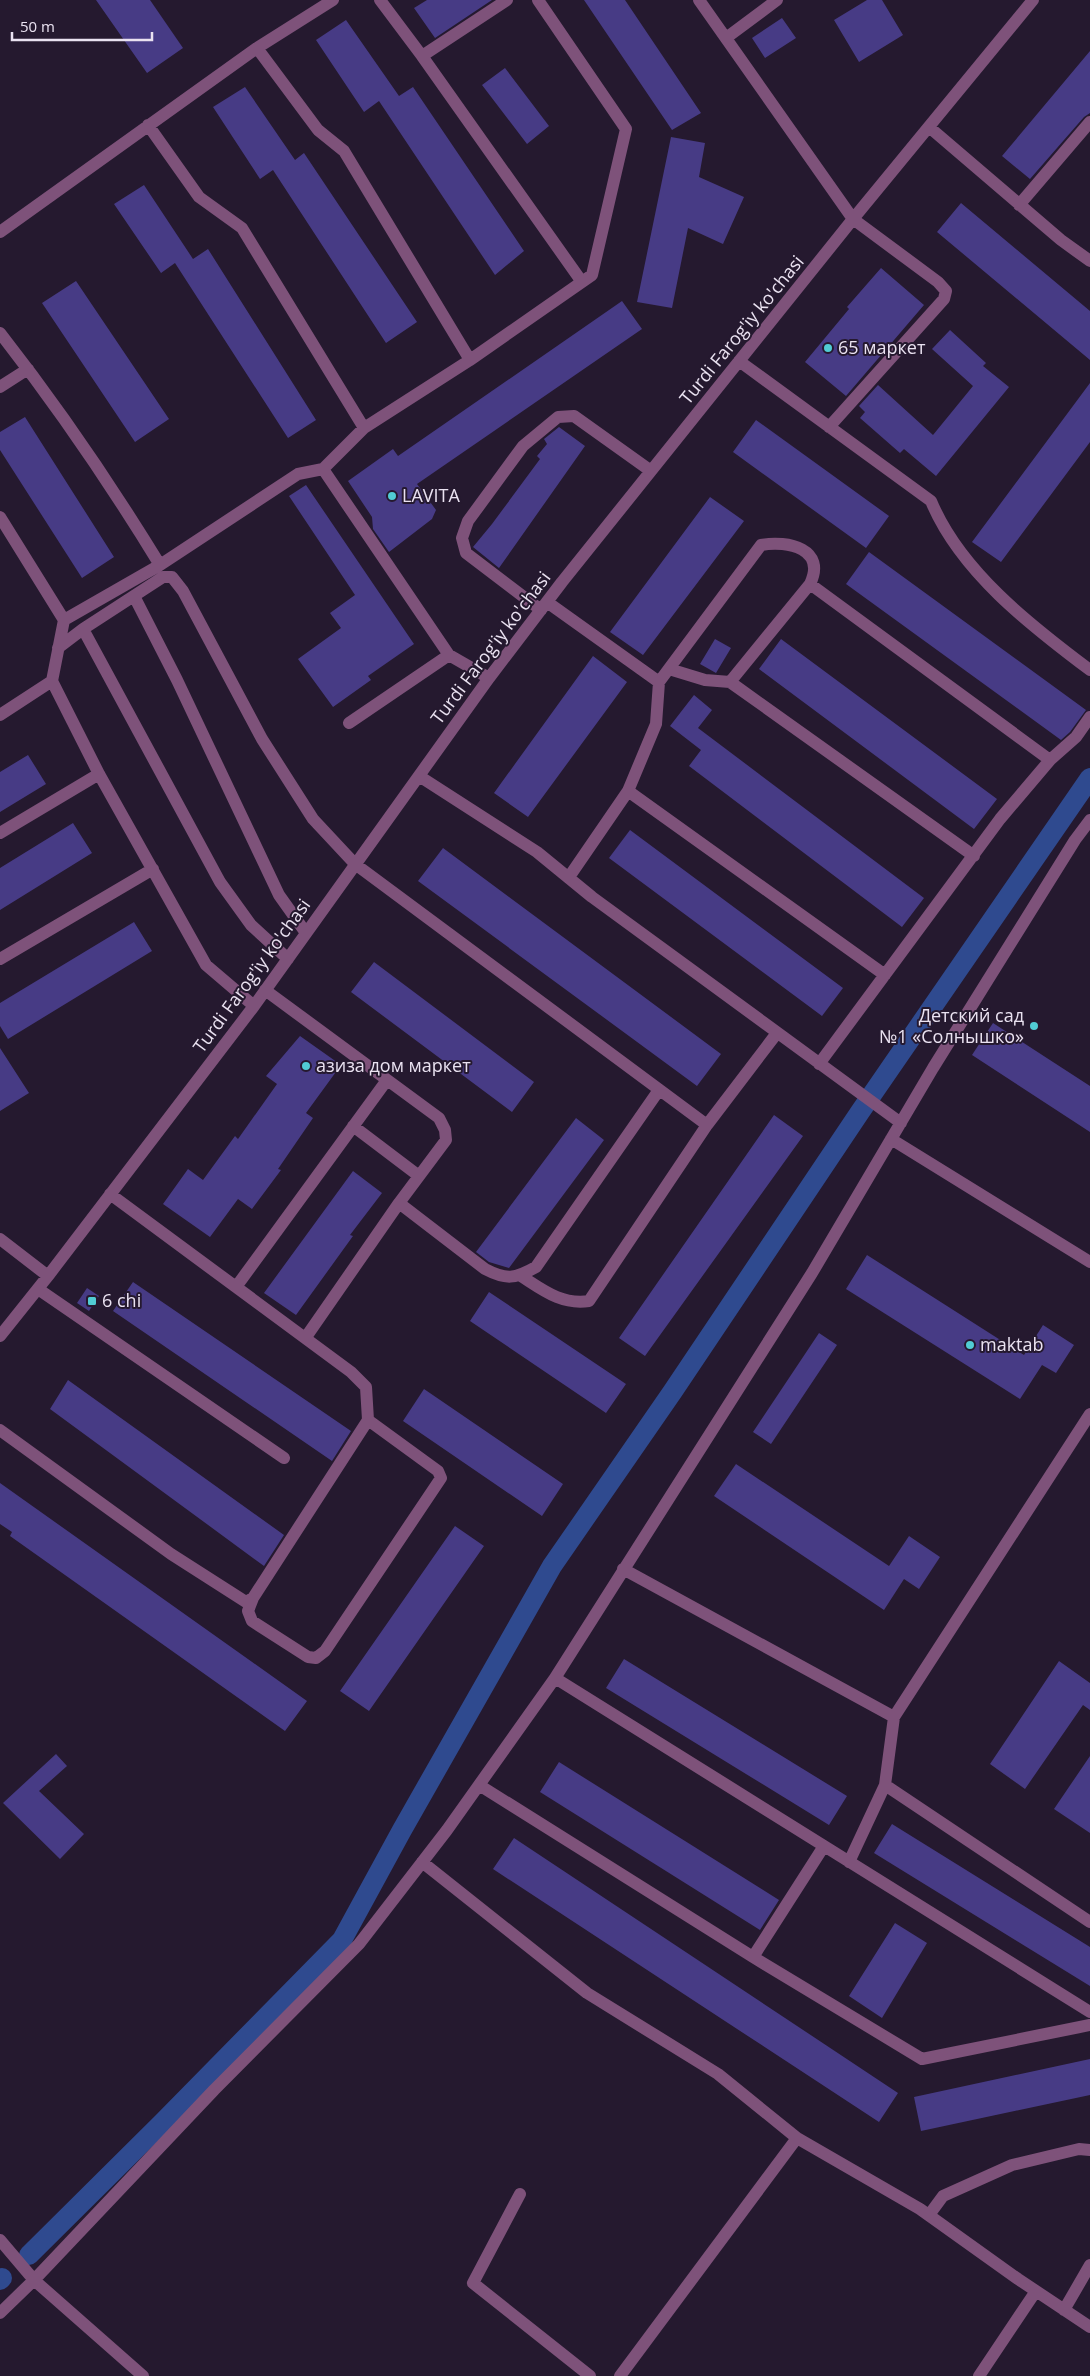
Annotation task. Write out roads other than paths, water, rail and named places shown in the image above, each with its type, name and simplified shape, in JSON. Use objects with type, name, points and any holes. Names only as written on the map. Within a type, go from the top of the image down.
[{"type":"street","points":[[0,232],[257,48],[332,0]]},
{"type":"street","points":[[380,0],[422,56],[582,282]]},
{"type":"street","points":[[422,56],[506,0]]},
{"type":"street","points":[[64,620],[160,565],[298,474],[323,469],[364,428],[470,360],[592,275],[626,129],[538,0]]},
{"type":"street","points":[[699,0],[853,219],[938,282],[946,291],[944,299],[830,427]]},
{"type":"street","points":[[726,38],[777,0]]},
{"type":"street","name":"Turdi Farog'iy ko'chasi","points":[[0,1336],[254,1006],[489,678],[544,606],[853,219],[1033,0]]},
{"type":"street","points":[[257,48],[318,130],[344,151],[470,360]]},
{"type":"street","points":[[1019,205],[1090,122]]},
{"type":"street","points":[[148,125],[199,197],[242,228],[364,428]]},
{"type":"street","points":[[929,128],[1061,240],[1090,261]]},
{"type":"street","points":[[0,333],[28,369],[132,519],[160,565]]},
{"type":"street","points":[[739,361],[931,501],[938,518],[962,556],[1038,631],[1090,670]]},
{"type":"street","points":[[0,387],[28,369]]},
{"type":"street","points":[[651,472],[574,416],[558,417],[523,446],[468,521],[462,538],[466,553],[659,682]]},
{"type":"street","points":[[323,469],[449,655],[489,678]]},
{"type":"street","points":[[0,517],[64,620],[52,681],[99,774],[206,964],[254,1006]]},
{"type":"street","points":[[569,877],[628,791],[656,724],[659,682],[761,545],[778,542],[795,545],[806,552],[813,561],[816,573],[810,584],[730,682]]},
{"type":"street","points":[[58,648],[163,577],[172,577],[176,581],[262,739],[313,820],[355,864],[707,1125]]},
{"type":"street","points":[[810,584],[1050,760]]},
{"type":"street","points":[[134,596],[177,680],[279,895],[306,933]]},
{"type":"street","points":[[84,629],[220,882],[251,925],[288,959]]},
{"type":"street","points":[[349,723],[449,655]]},
{"type":"street","points":[[669,670],[705,680],[730,682],[974,856]]},
{"type":"street","points":[[0,715],[52,681]]},
{"type":"street","points":[[819,1064],[1000,819],[1050,760],[1076,737],[1090,717]]},
{"type":"street","points":[[0,833],[99,774]]},
{"type":"street","points":[[418,776],[537,852],[592,898],[901,1123]]},
{"type":"street","points":[[628,791],[885,975]]},
{"type":"street","points":[[0,2313],[34,2280],[214,2090],[359,1944],[480,1784],[556,1678],[623,1569],[812,1273],[891,1139],[1043,891],[1090,820]]},
{"type":"street","points":[[0,959],[153,869]]},
{"type":"street","points":[[265,990],[439,1118],[445,1130],[446,1140],[399,1203],[306,1337]]},
{"type":"street","points":[[521,1276],[558,1299],[575,1303],[589,1301],[707,1125],[777,1033]]},
{"type":"street","points":[[236,1287],[386,1080]]},
{"type":"street","points":[[399,1203],[485,1269],[500,1277],[521,1276],[536,1267],[660,1090]]},
{"type":"street","points":[[353,1126],[419,1176]]},
{"type":"street","points":[[891,1139],[1090,1262]]},
{"type":"street","points":[[110,1194],[306,1337],[351,1372],[366,1387],[368,1420],[253,1598],[248,1611],[252,1621],[308,1657],[316,1658],[325,1651],[441,1478],[438,1471],[368,1420]]},
{"type":"street","points":[[0,1239],[48,1276]]},
{"type":"street","points":[[38,1289],[284,1458]]},
{"type":"street","points":[[849,1862],[885,1786],[894,1717],[1090,1414]]},
{"type":"street","points":[[0,1430],[171,1554],[246,1602],[253,1598]]},
{"type":"street","points":[[623,1569],[894,1717]]},
{"type":"street","points":[[556,1678],[1090,2012]]},
{"type":"street","points":[[480,1784],[753,1957],[922,2059],[1090,2025]]},
{"type":"street","points":[[885,1786],[1090,1922]]},
{"type":"street","points":[[753,1957],[824,1846]]},
{"type":"street","points":[[422,1862],[587,1993],[718,2074],[797,2138],[929,2216],[1090,2327]]},
{"type":"street","points":[[620,2376],[797,2138]]},
{"type":"street","points":[[929,2216],[943,2196],[1012,2165],[1079,2149],[1090,2150]]},
{"type":"street","points":[[520,2194],[473,2283],[590,2376]]},
{"type":"street","points":[[0,2240],[34,2280],[143,2376]]},
{"type":"street","points":[[1064,2310],[1090,2265]]},
{"type":"street","points":[[979,2376],[1036,2291]]},
{"type":"waterway","points":[[29,2255],[342,1940],[402,1830],[552,1566],[673,1391],[860,1112],[1090,778]]},
{"type":"place","name":"65 маркет","points":[[828,348]]},
{"type":"place","name":"LAVITA","points":[[392,496]]},
{"type":"place","name":"Детский сад №1 «Солнышко»","points":[[1034,1026]]},
{"type":"place","name":"азиза дом маркет","points":[[306,1066]]},
{"type":"place","name":"6 chi","points":[[92,1301]]},
{"type":"place","name":"maktab","points":[[970,1345]]}]
